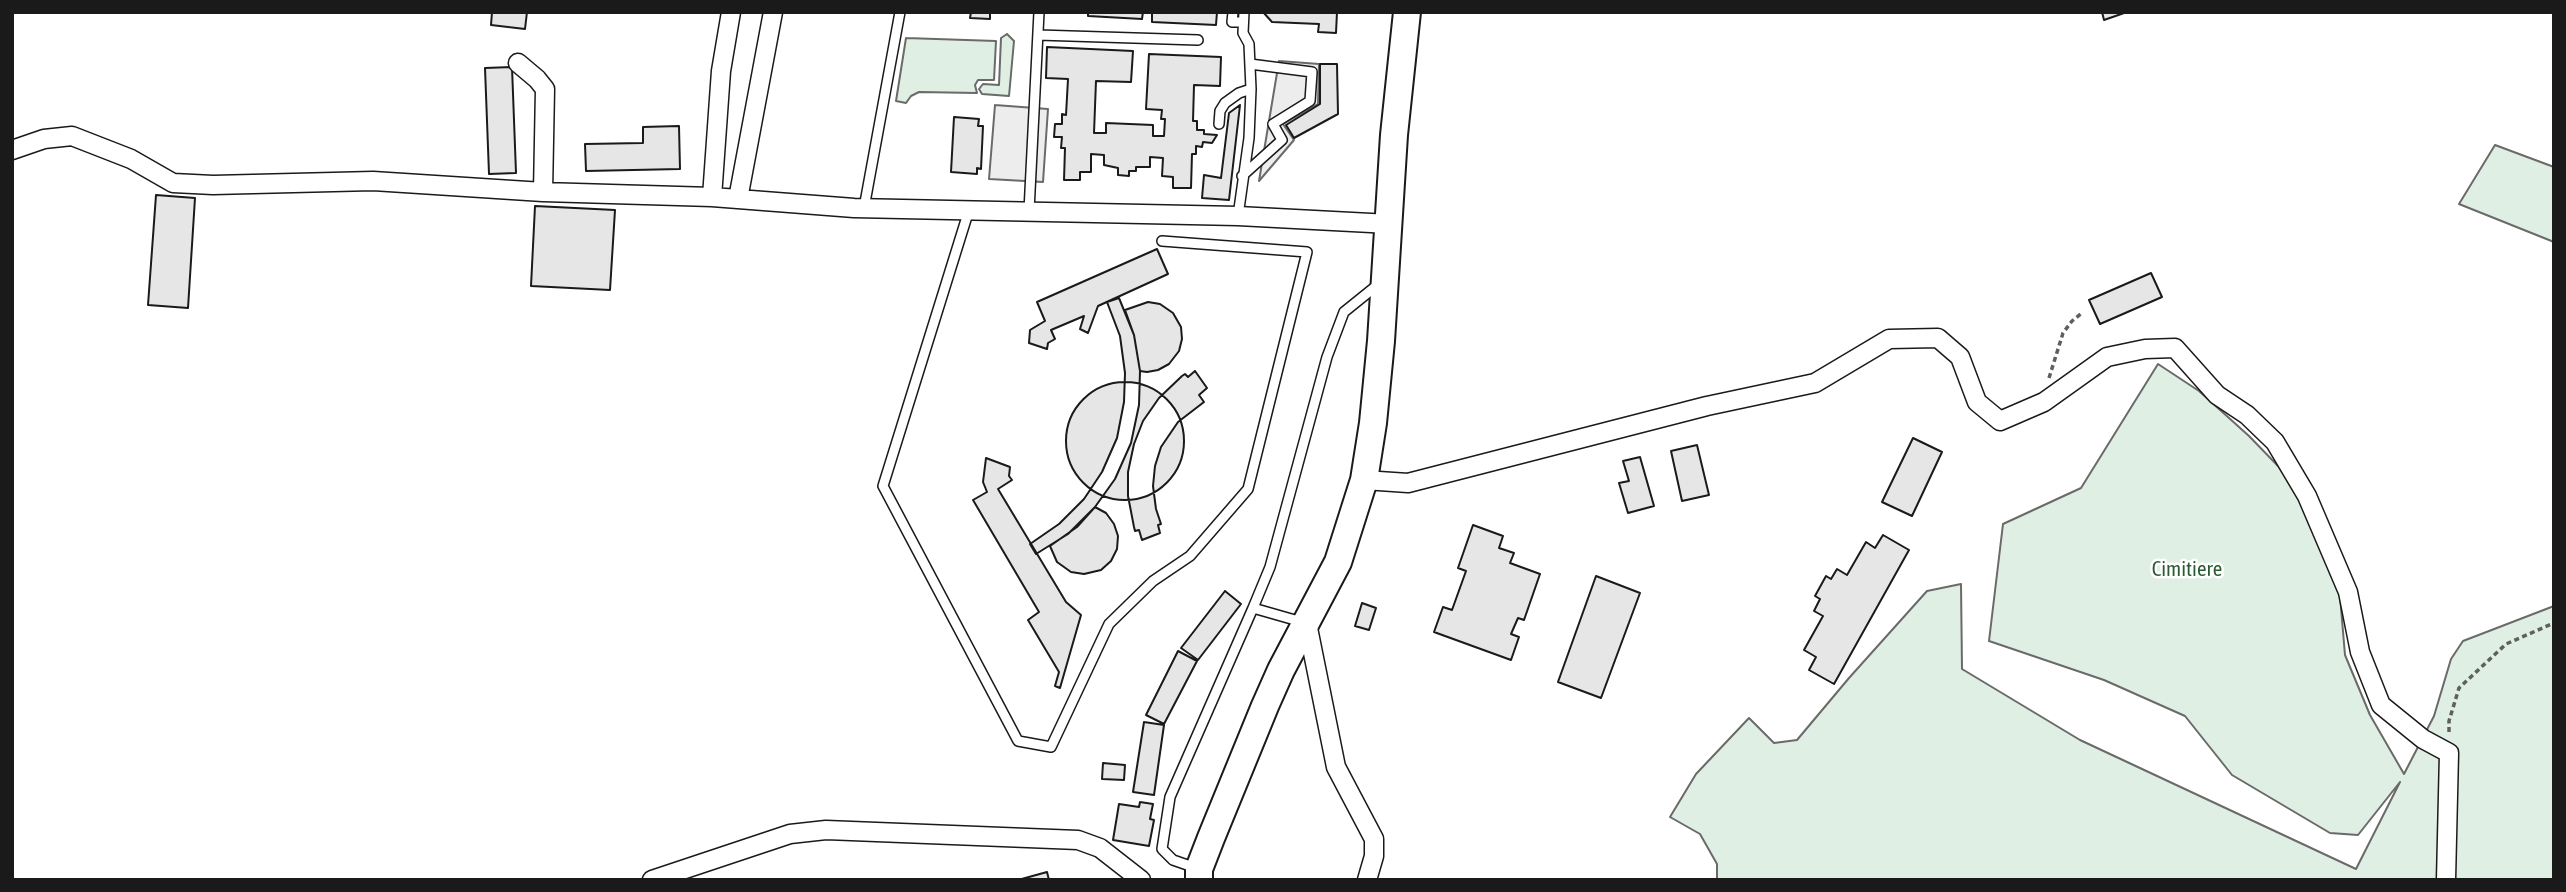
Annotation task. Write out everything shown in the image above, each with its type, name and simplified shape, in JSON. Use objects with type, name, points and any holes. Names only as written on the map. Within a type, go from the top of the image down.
[{"type":"main road","points":[[1199,874],[1281,670],[1338,562],[1364,480],[1373,423],[1390,224],[1394,135],[1407,12]]},
{"type":"street","points":[[712,197],[721,71],[731,12]]},
{"type":"street","points":[[738,199],[773,12]]},
{"type":"street","points":[[518,63],[545,89],[543,192]]},
{"type":"street","points":[[12,150],[44,139],[72,136],[131,159],[173,183],[213,185],[373,181],[543,192],[712,197],[864,208],[1238,216],[1390,224]]},
{"type":"street","points":[[1364,480],[1408,483],[1681,412],[1815,383],[1889,339],[1938,338],[1960,357],[1977,402],[2000,421],[2044,402],[2107,358],[2145,349],[2175,348],[2217,395],[2247,415],[2275,442],[2307,496],[2348,592],[2360,652],[2381,705],[2423,739],[2449,753],[2446,880]]},
{"type":"street","points":[[1307,623],[1336,767],[1374,839],[1374,856],[1367,880]]},
{"type":"street","points":[[652,880],[790,834],[826,830],[1078,840],[1100,848],[1142,880]]},
{"type":"lane","points":[[864,208],[900,12]]},
{"type":"lane","points":[[1029,211],[1039,12]]},
{"type":"lane","points":[[1233,12],[1232,22],[1243,17],[1243,33],[1250,44],[1248,138],[1238,216]]},
{"type":"lane","points":[[1038,35],[1199,40]]},
{"type":"lane","points":[[1242,176],[1282,140],[1273,124],[1310,101],[1311,91],[1312,72],[1250,64]]},
{"type":"lane","points":[[1219,124],[1220,111],[1225,103],[1239,93],[1251,89]]},
{"type":"lane","points":[[969,210],[883,486],[1018,741],[1051,747],[1109,625],[1153,580],[1190,556],[1248,489],[1307,252],[1162,241]]},
{"type":"lane","points":[[1199,874],[1173,860],[1162,849],[1170,797],[1270,566],[1327,357],[1344,312],[1384,280]]},
{"type":"lane","points":[[1253,608],[1307,623]]},
{"type":"path","points":[[2044,402],[2057,345],[2071,321],[2082,313]]},
{"type":"path","points":[[2449,753],[2449,721],[2459,688],[2505,644],[2554,623]]},
{"type":"green space","points":[[1007,34],[1014,41],[1009,96],[982,94],[979,89],[983,84],[999,85],[1001,38]]},
{"type":"green space","points":[[906,38],[996,41],[994,80],[978,80],[975,85],[977,93],[919,92],[911,96],[906,103],[896,101]]},
{"type":"green space","points":[[2495,145],[2554,167],[2554,242],[2459,204]]},
{"type":"green space","name":"Cimitiere","points":[[2158,364],[2199,391],[2249,436],[2279,467],[2306,508],[2340,596],[2345,655],[2370,715],[2404,774],[2434,716],[2451,659],[2463,641],[2554,606],[2554,880],[1717,880],[1717,864],[1700,834],[1670,817],[1696,774],[1749,718],[1774,743],[1797,740],[1927,591],[1961,584],[1962,669],[2080,740],[2356,869],[2400,782],[2358,835],[2330,833],[2232,775],[2185,716],[2104,680],[1989,641],[2003,524],[2081,488]]},
{"type":"shaded area","points":[[1279,61],[1319,64],[1318,104],[1283,124],[1294,140],[1259,181]]},
{"type":"shaded area","points":[[995,105],[1048,109],[1043,182],[989,179]]},
{"type":"building","points":[[492,12],[527,12],[525,29],[491,25]]},
{"type":"building","points":[[971,12],[990,12],[990,19],[970,18]]},
{"type":"building","points":[[1088,12],[1143,12],[1142,19],[1088,16]]},
{"type":"building","points":[[1152,12],[1217,12],[1216,25],[1152,22]]},
{"type":"building","points":[[1263,12],[1337,12],[1336,33],[1318,32],[1319,24],[1272,22]]},
{"type":"building","points":[[2102,12],[2127,12],[2104,20]]},
{"type":"building","points":[[1047,47],[1133,51],[1131,82],[1096,81],[1094,133],[1106,133],[1106,123],[1153,125],[1153,136],[1164,136],[1165,119],[1161,119],[1162,110],[1146,109],[1149,54],[1221,57],[1220,86],[1194,85],[1193,121],[1197,121],[1197,130],[1204,130],[1204,134],[1217,135],[1212,143],[1203,142],[1202,147],[1196,146],[1196,154],[1192,154],[1191,188],[1173,188],[1173,177],[1162,176],[1163,158],[1150,157],[1150,167],[1136,167],[1136,171],[1129,171],[1129,176],[1118,175],[1118,168],[1104,165],[1104,155],[1091,154],[1091,172],[1080,172],[1080,180],[1064,180],[1065,148],[1061,148],[1062,137],[1054,137],[1055,124],[1062,124],[1062,114],[1066,115],[1068,79],[1046,78]]},
{"type":"building","points":[[1320,64],[1337,64],[1338,114],[1294,138],[1286,125],[1320,104]]},
{"type":"building","points":[[512,67],[516,173],[489,174],[485,68]]},
{"type":"building","points":[[1240,105],[1229,200],[1202,198],[1204,175],[1221,178],[1229,113]]},
{"type":"building","points":[[954,117],[979,119],[978,126],[983,126],[981,169],[977,168],[977,174],[951,172]]},
{"type":"building","points":[[679,126],[680,169],[586,171],[585,144],[643,143],[643,127]]},
{"type":"building","points":[[156,195],[195,198],[188,308],[148,305]]},
{"type":"building","points":[[535,206],[615,210],[610,290],[531,286]]},
{"type":"building","points":[[1157,249],[1168,274],[1098,306],[1088,333],[1080,329],[1084,316],[1051,330],[1055,339],[1048,343],[1047,349],[1029,343],[1030,330],[1045,321],[1037,302]]},
{"type":"building","points":[[2151,273],[2162,297],[2100,324],[2089,300]]},
{"type":"building","points":[[1119,298],[1134,335],[1140,371],[1139,405],[1131,443],[1115,479],[1095,507],[1068,534],[1036,554],[1030,544],[1059,524],[1084,499],[1102,472],[1117,438],[1124,402],[1125,373],[1120,336],[1107,302]]},
{"type":"building","points":[[1148,302],[1160,304],[1173,313],[1181,327],[1182,339],[1179,351],[1169,364],[1147,372],[1140,371],[1134,335],[1125,310]]},
{"type":"building","points":[[1195,371],[1207,388],[1199,395],[1204,402],[1178,422],[1161,447],[1153,486],[1161,524],[1158,525],[1160,533],[1142,540],[1139,530],[1135,531],[1128,496],[1128,472],[1134,444],[1143,421],[1159,398],[1182,376],[1185,374],[1188,377]]},
{"type":"building","points":[[1125,382],[1148,386],[1167,399],[1180,418],[1184,441],[1180,464],[1167,483],[1148,496],[1125,500],[1102,496],[1083,483],[1070,464],[1066,441],[1070,418],[1083,399],[1102,386]]},
{"type":"building","points":[[1913,438],[1942,452],[1912,516],[1882,502]]},
{"type":"building","points":[[1697,445],[1709,495],[1682,501],[1671,451]]},
{"type":"building","points":[[1640,457],[1654,506],[1628,513],[1619,483],[1629,481],[1623,461]]},
{"type":"building","points":[[986,458],[1010,467],[1009,476],[1012,480],[998,489],[1066,602],[1081,615],[1060,688],[1055,686],[1059,672],[1028,620],[1039,612],[973,500],[987,492],[983,482]]},
{"type":"building","points":[[1095,507],[1106,513],[1114,524],[1118,536],[1117,549],[1111,561],[1101,570],[1084,574],[1071,572],[1057,562],[1050,546],[1077,527]]},
{"type":"building","points":[[1473,525],[1503,536],[1499,548],[1514,553],[1510,563],[1540,574],[1524,620],[1518,618],[1511,634],[1519,637],[1511,660],[1434,632],[1443,607],[1452,610],[1466,571],[1458,568]]},
{"type":"building","points":[[1883,535],[1909,550],[1834,684],[1809,670],[1816,657],[1804,650],[1823,616],[1814,611],[1820,599],[1815,596],[1826,576],[1831,579],[1837,569],[1847,575],[1866,542],[1875,548]]},
{"type":"building","points":[[1596,576],[1640,593],[1601,698],[1558,682]]},
{"type":"building","points":[[1225,591],[1241,604],[1198,660],[1181,648]]},
{"type":"building","points":[[1362,603],[1376,608],[1369,630],[1355,626]]},
{"type":"building","points":[[1178,651],[1197,661],[1164,724],[1146,715]]},
{"type":"building","points":[[1144,722],[1164,725],[1154,795],[1133,792]]},
{"type":"building","points":[[1103,763],[1125,765],[1124,780],[1102,779]]},
{"type":"building","points":[[1140,802],[1153,804],[1150,819],[1154,820],[1149,846],[1113,840],[1119,804],[1139,807]]},
{"type":"building","points":[[1047,872],[1049,880],[1018,880]]}]
